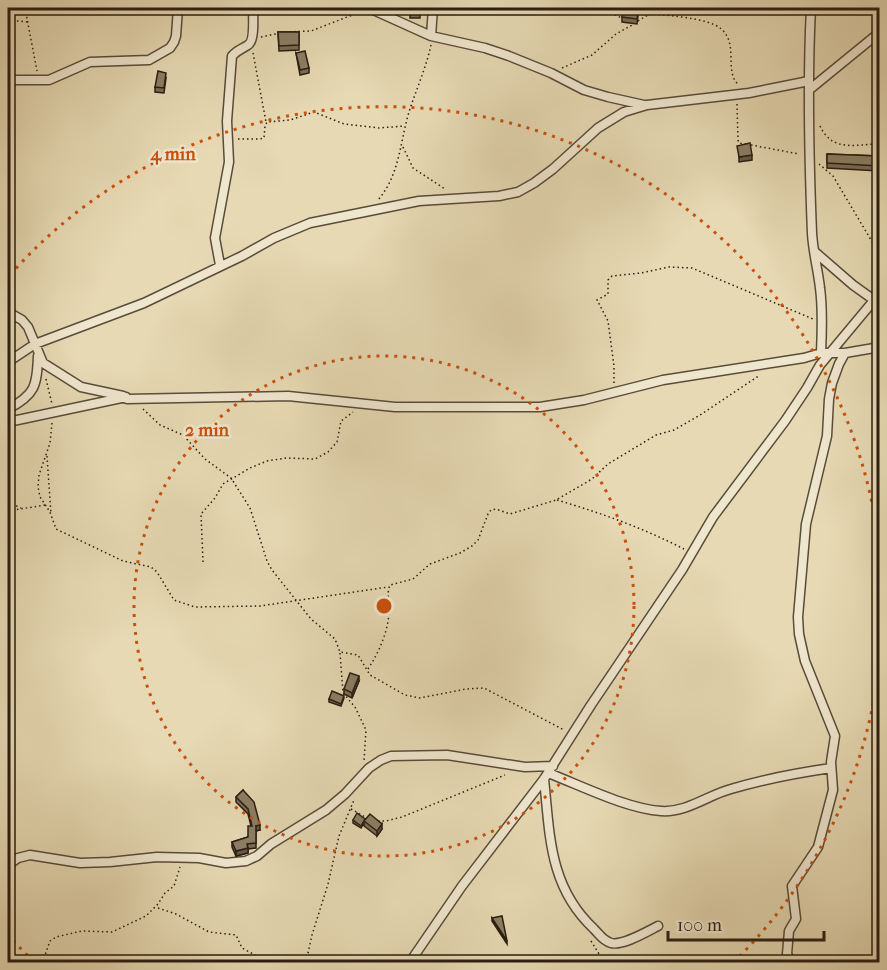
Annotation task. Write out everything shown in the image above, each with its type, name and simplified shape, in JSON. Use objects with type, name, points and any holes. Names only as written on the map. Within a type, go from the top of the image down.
[{"type":"street","points":[[8,80],[49,80],[90,62],[141,62],[158,56],[170,48],[176,36],[178,8]]},
{"type":"street","points":[[220,265],[215,238],[229,152],[227,137],[232,56],[248,45],[252,38],[253,8]]},
{"type":"street","points":[[431,36],[433,8]]},
{"type":"street","points":[[811,8],[809,158],[815,252],[826,352]]},
{"type":"street","points":[[366,9],[431,36],[485,48],[584,90],[608,98],[647,105]]},
{"type":"street","points":[[8,362],[35,344],[123,312],[242,256],[274,238],[310,223],[413,202],[499,196],[518,192],[553,169],[612,117],[647,105],[809,86],[879,32]]},
{"type":"street","points":[[409,961],[462,886],[548,773],[682,570],[713,518],[785,421],[826,352],[877,296],[853,285],[815,252]]},
{"type":"street","points":[[8,305],[11,313],[28,327],[40,360],[35,386],[29,395],[8,409]]},
{"type":"street","points":[[8,422],[130,398],[288,396],[395,408],[540,407],[584,400],[663,380],[804,358],[826,352],[845,353],[879,347]]},
{"type":"street","points":[[791,963],[787,954],[789,931],[796,919],[792,886],[818,847],[832,790],[831,768],[835,736],[805,661],[798,617],[806,525],[827,436],[832,383],[845,353]]},
{"type":"street","points":[[40,360],[81,387],[130,398]]},
{"type":"street","points":[[8,865],[24,855],[80,863],[157,857],[199,858],[226,863],[252,858],[326,810],[381,760],[402,755],[466,757],[525,767],[548,773],[597,794],[650,810],[663,811],[682,808],[741,786],[788,774],[831,768]]},
{"type":"street","points":[[548,773],[551,849],[564,891],[580,916],[603,938],[618,944],[658,926]]},
{"type":"path","points":[[25,8],[38,81]]},
{"type":"path","points":[[603,8],[626,20]]},
{"type":"path","points":[[655,8],[655,14]]},
{"type":"path","points":[[227,137],[249,140],[264,138],[266,123],[254,62],[252,38],[285,32],[311,31],[366,9]]},
{"type":"path","points":[[633,21],[655,14],[702,22],[721,28],[730,44],[731,69],[735,81],[750,93]]},
{"type":"path","points":[[541,70],[553,70],[588,58],[616,34],[641,19]]},
{"type":"path","points":[[8,20],[28,22]]},
{"type":"path","points":[[379,198],[394,173],[403,146],[405,126],[428,55],[431,36]]},
{"type":"path","points":[[737,94],[739,142],[758,148],[793,152],[824,167],[833,176],[879,255]]},
{"type":"path","points":[[266,123],[290,120],[314,112],[344,124],[379,128],[405,126]]},
{"type":"path","points":[[817,121],[825,136],[838,144],[879,144]]},
{"type":"path","points":[[403,146],[413,168],[459,198]]},
{"type":"path","points":[[614,392],[614,366],[608,321],[597,300],[608,294],[608,280],[612,276],[669,267],[692,268],[822,322]]},
{"type":"path","points":[[40,360],[51,395],[52,412],[50,443],[39,475],[38,487],[40,497],[56,529],[123,561],[154,570],[174,600],[195,607],[260,606],[389,587],[413,579],[430,564],[472,546],[478,540],[491,510],[496,509],[510,514],[556,500],[592,478],[608,464],[656,435],[674,430],[700,415],[759,376],[774,363]]},
{"type":"path","points":[[130,398],[160,425],[183,435],[205,459],[231,478],[250,508],[272,570],[311,619],[335,639],[340,651],[343,693],[355,707],[366,730],[363,774]]},
{"type":"path","points":[[203,562],[201,514],[215,498],[223,484],[267,461],[286,458],[315,459],[328,452],[337,442],[341,421],[359,405]]},
{"type":"path","points":[[47,455],[51,517]]},
{"type":"path","points":[[556,500],[653,533],[692,553]]},
{"type":"path","points":[[8,502],[22,509]]},
{"type":"path","points":[[8,511],[46,505]]},
{"type":"path","points":[[367,670],[378,654],[388,622],[389,587]]},
{"type":"path","points":[[340,651],[358,655],[373,677],[405,696],[420,698],[484,688],[573,734]]},
{"type":"path","points":[[350,809],[363,817],[386,821],[402,817],[506,774]]},
{"type":"path","points":[[306,963],[339,836],[354,800]]},
{"type":"path","points":[[8,961],[44,958],[50,941],[56,937],[82,932],[112,932],[141,920],[156,907],[163,895],[175,884],[183,858]]},
{"type":"path","points":[[156,907],[167,910],[209,932],[236,935],[242,948],[255,955],[255,963]]},
{"type":"building","points":[[410,8],[420,8],[420,13],[410,13]]},
{"type":"building","points":[[623,9],[638,11],[637,19],[622,17]]},
{"type":"building","points":[[278,32],[299,32],[299,45],[279,46]]},
{"type":"building","points":[[305,51],[309,68],[300,70],[296,53]]},
{"type":"building","points":[[158,71],[166,73],[164,88],[155,87]]},
{"type":"building","points":[[750,143],[752,155],[739,157],[737,146]]},
{"type":"building","points":[[827,154],[879,156],[879,166],[827,163]]},
{"type":"building","points":[[350,673],[359,676],[352,693],[344,689]]},
{"type":"building","points":[[332,691],[344,696],[341,704],[329,699]]},
{"type":"building","points":[[243,790],[254,802],[260,825],[255,826],[256,843],[247,844],[248,848],[236,851],[232,842],[248,837],[248,826],[252,826],[248,809],[236,797]]},
{"type":"building","points":[[357,813],[365,819],[361,826],[353,820]]},
{"type":"building","points":[[370,814],[382,824],[377,831],[364,821]]},
{"type":"building","points":[[502,916],[507,941],[492,918]]}]
